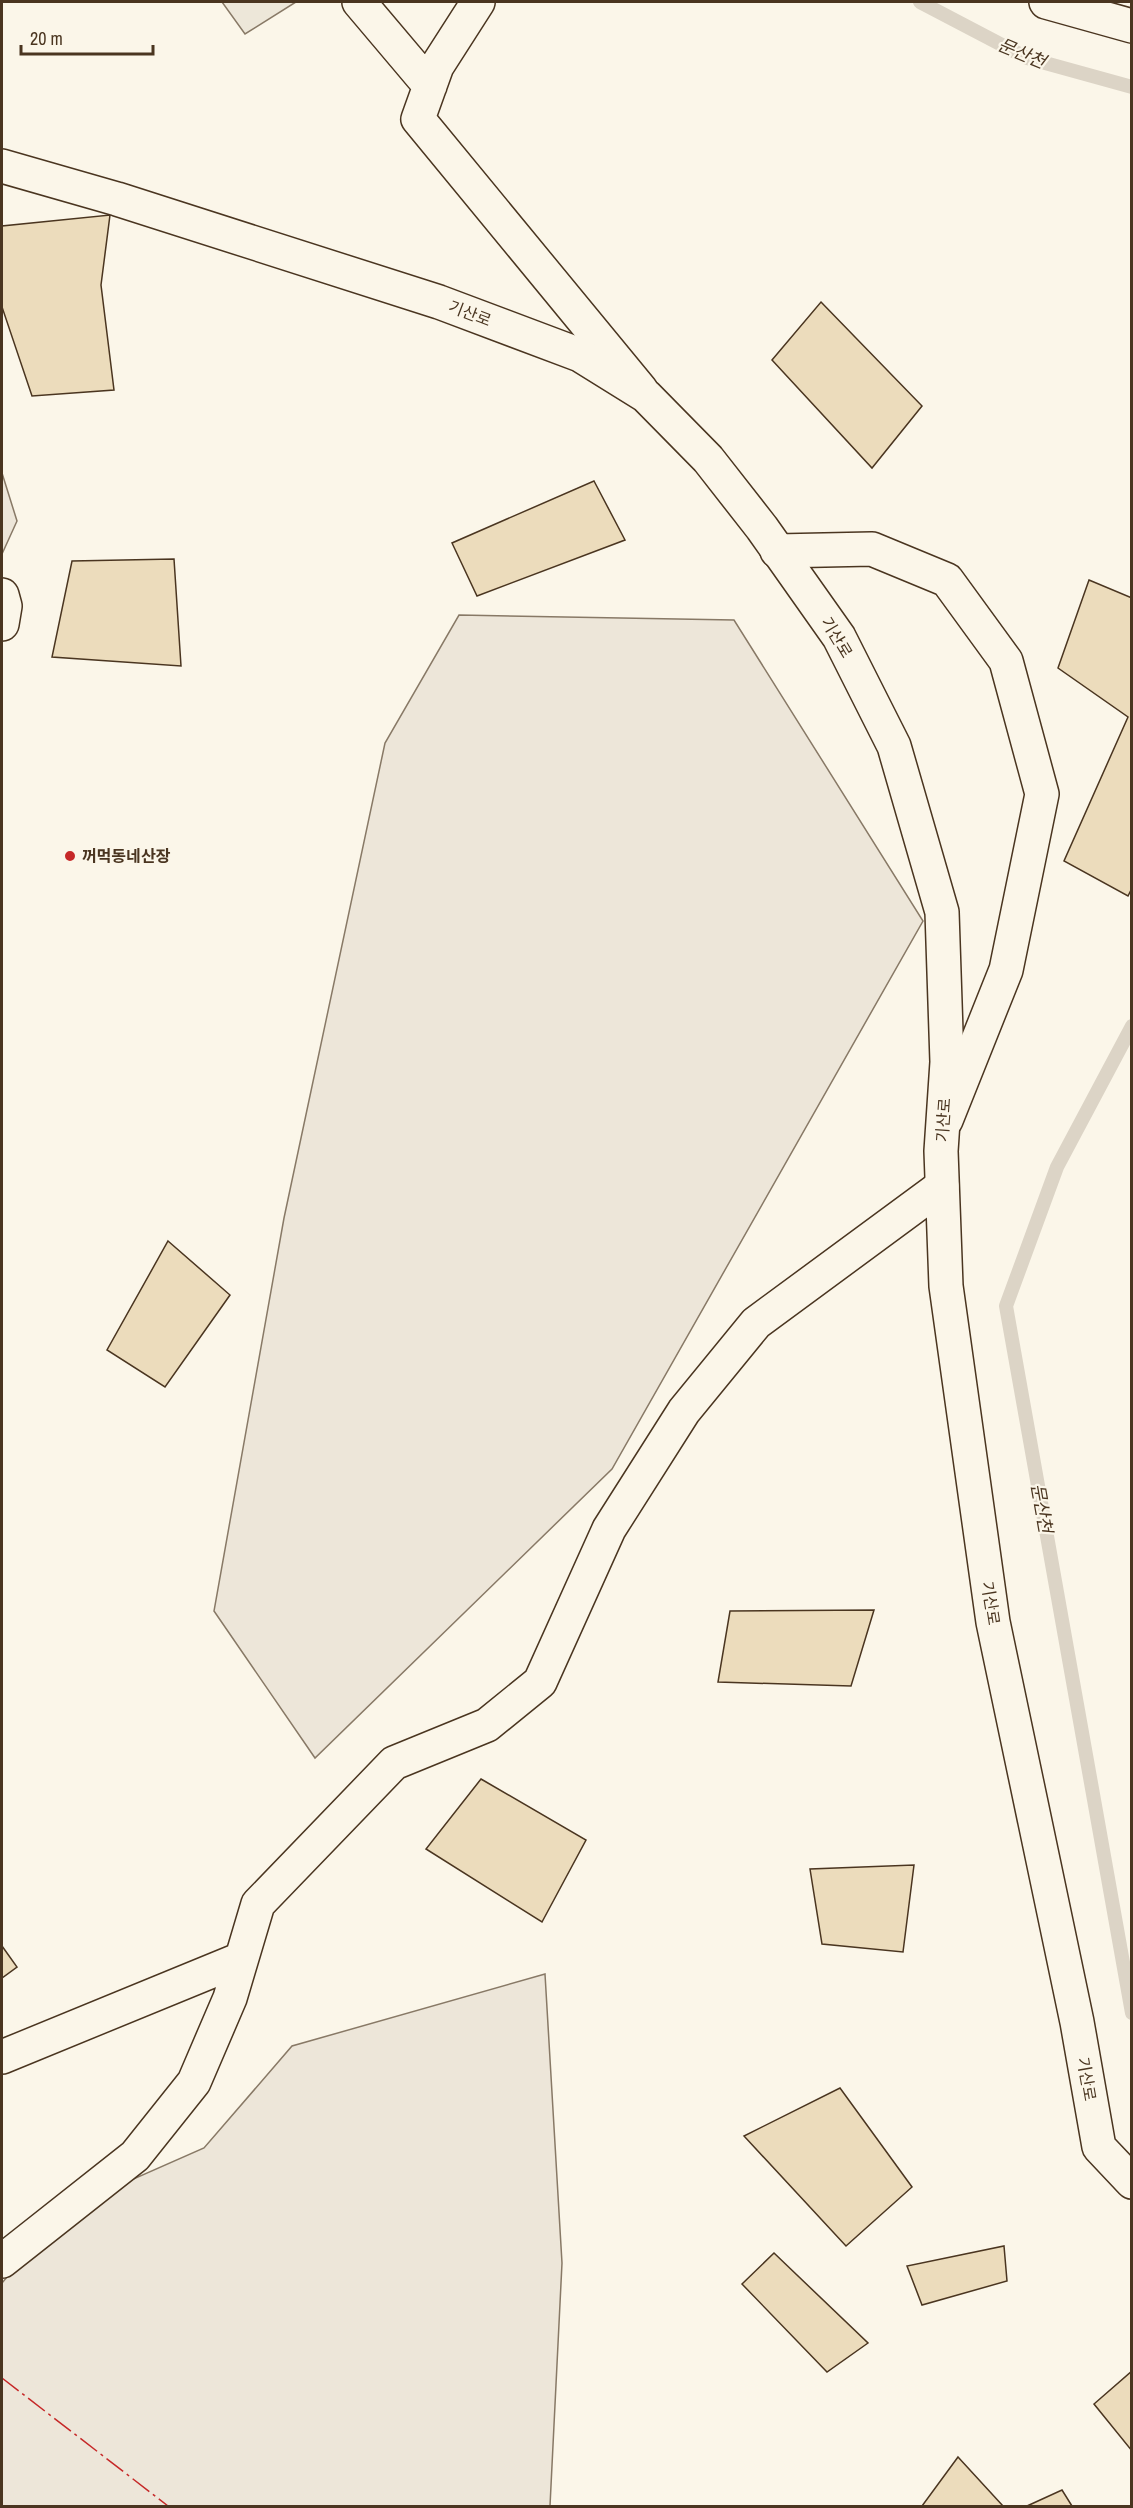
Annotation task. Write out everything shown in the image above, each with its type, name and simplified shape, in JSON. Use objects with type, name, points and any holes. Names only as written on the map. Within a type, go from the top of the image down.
[{"type":"main road","points":[[359,2],[430,86]]},
{"type":"main road","points":[[478,2],[437,66],[418,119],[645,396]]},
{"type":"main road","points":[[1046,2],[1131,26]]},
{"type":"main road","name":"기산로","points":[[2,166],[117,199],[439,302],[580,355],[645,396],[708,459],[839,638],[894,746],[942,912],[947,1062],[942,1186],[946,1286],[993,1622],[1077,2022],[1100,2147],[1131,2182]]},
{"type":"main road","points":[[777,551],[872,549],[947,580],[1006,661],[1042,794],[1006,970],[943,1127]]},
{"type":"main road","points":[[2,595],[5,606],[2,624]]},
{"type":"main road","points":[[2,2261],[135,2156],[194,2082],[230,1998],[258,1904],[394,1763],[487,1725],[540,1682],[609,1529],[684,1411],[756,1323],[942,1186]]},
{"type":"main road","points":[[2,2057],[241,1959]]},
{"type":"shaded area","points":[[222,2],[296,2],[245,34]]},
{"type":"shaded area","points":[[2,473],[17,521],[2,554]]},
{"type":"shaded area","points":[[459,615],[734,620],[923,921],[612,1469],[315,1758],[214,1611],[284,1218],[385,743]]},
{"type":"shaded area","points":[[545,1974],[562,2263],[550,2506],[2,2506],[2,2283],[63,2210],[204,2148],[292,2046]]},
{"type":"building","points":[[110,215],[101,285],[114,390],[32,396],[2,307],[2,226]]},
{"type":"building","points":[[821,302],[922,406],[872,468],[772,360]]},
{"type":"building","points":[[594,481],[625,540],[477,596],[452,543]]},
{"type":"building","points":[[174,559],[181,666],[52,657],[72,561]]},
{"type":"building","points":[[1089,580],[1132,598],[1132,888],[1128,896],[1064,861],[1128,717],[1058,668]]},
{"type":"building","points":[[168,1241],[230,1295],[165,1387],[107,1350]]},
{"type":"building","points":[[874,1610],[851,1686],[718,1682],[730,1611]]},
{"type":"building","points":[[481,1779],[586,1840],[542,1922],[426,1849]]},
{"type":"building","points":[[914,1865],[903,1952],[822,1944],[810,1869]]},
{"type":"building","points":[[2,1946],[17,1967],[2,1978]]},
{"type":"building","points":[[840,2088],[912,2187],[846,2246],[744,2136]]},
{"type":"building","points":[[1004,2246],[1007,2281],[922,2305],[907,2266]]},
{"type":"building","points":[[774,2253],[868,2343],[827,2372],[742,2284]]},
{"type":"building","points":[[1132,2371],[1132,2451],[1094,2404]]},
{"type":"building","points":[[958,2457],[1003,2506],[922,2506]]},
{"type":"building","points":[[1062,2490],[1072,2506],[1027,2506]]},
{"type":"waterway","name":"문산천","points":[[920,2],[1027,58],[1132,87]]},
{"type":"waterway","name":"문산천","points":[[1132,1026],[1057,1167],[1006,1306],[1132,2013]]},
{"type":"power","points":[[2,2378],[168,2506]]},
{"type":"place","name":"꺼먹동네산장","points":[[70,856]]}]
